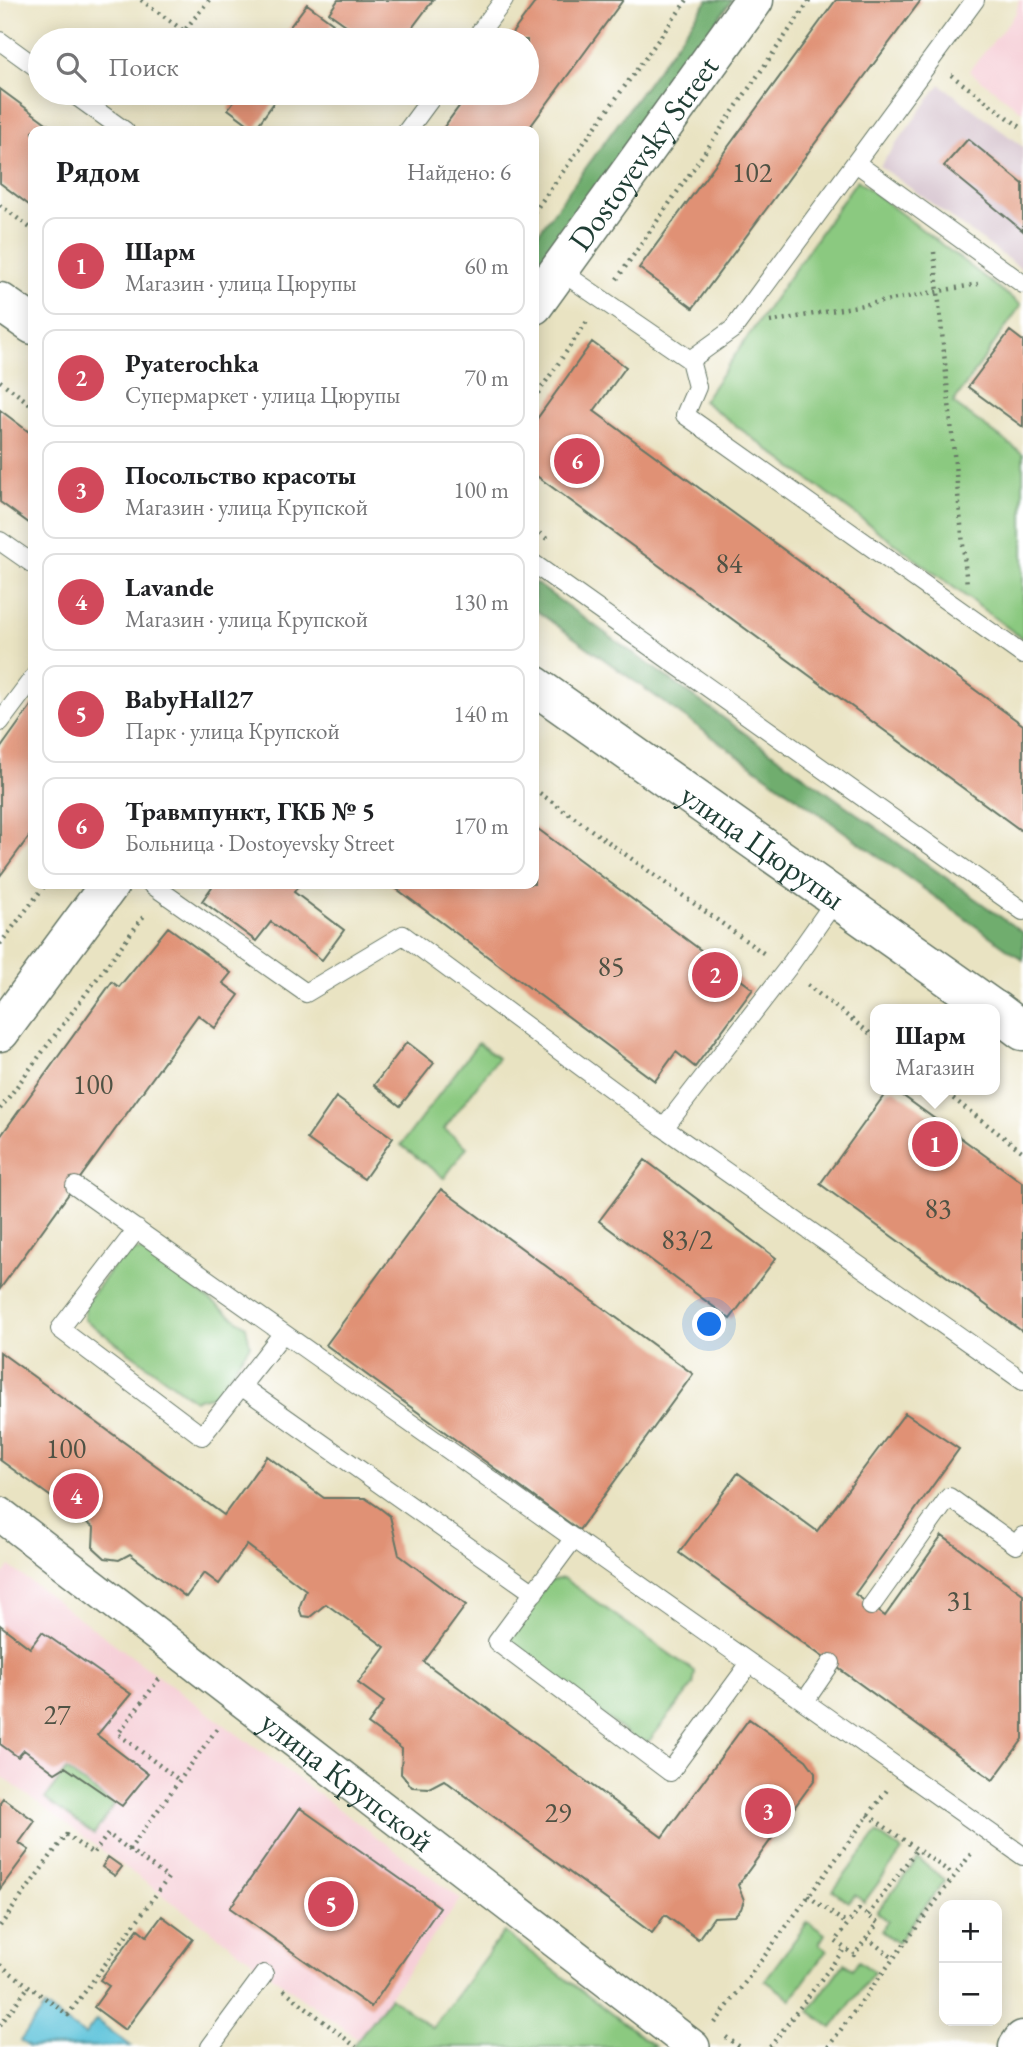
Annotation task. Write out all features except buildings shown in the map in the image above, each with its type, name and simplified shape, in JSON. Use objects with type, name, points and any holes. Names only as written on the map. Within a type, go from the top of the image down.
[{"type":"main road","name":"Dostoyevsky Street","points":[[539,298],[754,0]]},
{"type":"main road","points":[[0,302],[28,322]]},
{"type":"main road","name":"улица Цюрупы","points":[[539,689],[986,1004]]},
{"type":"main road","points":[[0,1032],[106,889]]},
{"type":"main road","name":"улица Цюрупы","points":[[1000,1014],[1023,1031]]},
{"type":"main road","points":[[1018,2047],[1023,2040]]},
{"type":"street","name":"улица Крупской","points":[[0,1514],[703,2037]]},
{"type":"lane","points":[[483,28],[504,0]]},
{"type":"lane","points":[[690,360],[733,329],[975,0]]},
{"type":"lane","points":[[0,41],[28,61]]},
{"type":"lane","points":[[89,105],[118,126]]},
{"type":"lane","points":[[411,126],[427,105]]},
{"type":"lane","points":[[856,163],[1020,278]]},
{"type":"lane","points":[[559,270],[690,360],[697,387],[685,415],[1023,655]]},
{"type":"lane","points":[[0,541],[28,561]]},
{"type":"lane","points":[[539,568],[1023,912]]},
{"type":"lane","points":[[0,722],[28,685]]},
{"type":"lane","points":[[158,889],[306,993],[402,935],[664,1128],[1023,1381]]},
{"type":"lane","points":[[664,1128],[787,969],[837,898]]},
{"type":"lane","points":[[75,1186],[1023,1856]]},
{"type":"lane","points":[[137,1229],[60,1329],[202,1436],[284,1333]]},
{"type":"lane","points":[[241,1386],[534,1593]]},
{"type":"lane","points":[[871,1606],[949,1497],[1016,1545],[1023,1536]]},
{"type":"lane","points":[[574,1538],[497,1642],[670,1772],[750,1663]]},
{"type":"lane","points":[[805,1701],[831,1663]]},
{"type":"lane","points":[[210,2047],[264,1974]]},
{"type":"path","points":[[141,0],[180,28]]},
{"type":"path","points":[[186,28],[209,0]]},
{"type":"path","points":[[539,205],[687,0]]},
{"type":"path","points":[[539,392],[810,0]]},
{"type":"path","points":[[932,60],[1023,129]]},
{"type":"path","points":[[0,205],[28,226]]},
{"type":"path","points":[[930,216],[970,617]]},
{"type":"path","points":[[733,329],[1020,278]]},
{"type":"path","points":[[0,381],[28,402]]},
{"type":"path","points":[[539,793],[787,969],[870,1033]]},
{"type":"path","points":[[0,944],[42,889]]},
{"type":"path","points":[[0,1109],[151,907],[170,897]]},
{"type":"path","points":[[949,1095],[1023,1152]]},
{"type":"path","points":[[162,1675],[118,1734],[179,1780]]},
{"type":"path","points":[[129,1850],[223,1720]]},
{"type":"path","points":[[703,2037],[902,1770]]},
{"type":"path","points":[[868,1815],[954,1875]]},
{"type":"path","points":[[828,2047],[988,1830]]},
{"type":"path","points":[[0,1926],[66,1835],[93,1854],[108,1834],[168,1878],[68,2015],[0,1965]]},
{"type":"path","points":[[868,1915],[917,1849]]},
{"type":"path","points":[[808,1896],[847,1924]]},
{"type":"path","points":[[859,1909],[878,1923],[854,1955],[835,1941],[847,1924],[859,1909]]},
{"type":"path","points":[[867,1938],[893,1958]]},
{"type":"path","points":[[770,2047],[845,1948]]},
{"type":"path","points":[[264,1974],[356,2047]]},
{"type":"path","points":[[0,2025],[29,1986]]},
{"type":"shaded area","points":[[1019,0],[1023,0],[1023,112],[969,71],[1016,13]]},
{"type":"shaded area","points":[[940,84],[1023,147],[1023,270],[880,166]]},
{"type":"shaded area","points":[[9,1566],[461,1899],[358,2039],[0,1775],[0,1578]]},
{"type":"green space","points":[[708,0],[732,0],[539,264],[539,232]]},
{"type":"green space","points":[[857,180],[1021,305],[953,403],[1023,454],[1023,639],[703,401]]},
{"type":"green space","points":[[539,586],[1023,933],[1023,960],[539,613]]},
{"type":"green space","points":[[478,1043],[498,1058],[444,1129],[467,1147],[444,1178],[401,1145]]},
{"type":"green space","points":[[125,1250],[142,1251],[246,1326],[250,1345],[215,1395],[194,1400],[84,1319],[85,1304]]},
{"type":"green space","points":[[563,1578],[695,1672],[693,1685],[649,1741],[635,1740],[510,1642],[514,1630],[549,1581]]},
{"type":"green space","points":[[66,1770],[114,1805],[94,1834],[45,1799]]},
{"type":"green space","points":[[877,1833],[902,1851],[864,1902],[855,1895],[849,1902],[833,1891]]},
{"type":"green space","points":[[918,1859],[945,1880],[897,1943],[881,1931],[888,1921],[877,1912]]},
{"type":"green space","points":[[808,1922],[825,1934],[819,1944],[827,1950],[791,1999],[765,1980]]},
{"type":"green space","points":[[504,1932],[655,2047],[352,2047],[390,1997],[432,2028]]},
{"type":"green space","points":[[859,1961],[874,1972],[832,2028],[809,2011],[844,1963],[852,1969]]},
{"type":"water","points":[[45,2007],[85,2035],[96,2020],[131,2046],[29,2047],[20,2041]]},
{"type":"place","name":"Травмпункт, ГКБ № 5","points":[[577,461]]},
{"type":"place","name":"Pyaterochka","points":[[715,975]]},
{"type":"place","name":"Шарм","points":[[935,1144]]},
{"type":"place","name":"Lavande","points":[[76,1496]]},
{"type":"place","name":"Посольство красоты","points":[[768,1811]]},
{"type":"place","name":"BabyHall27","points":[[331,1904]]}]
